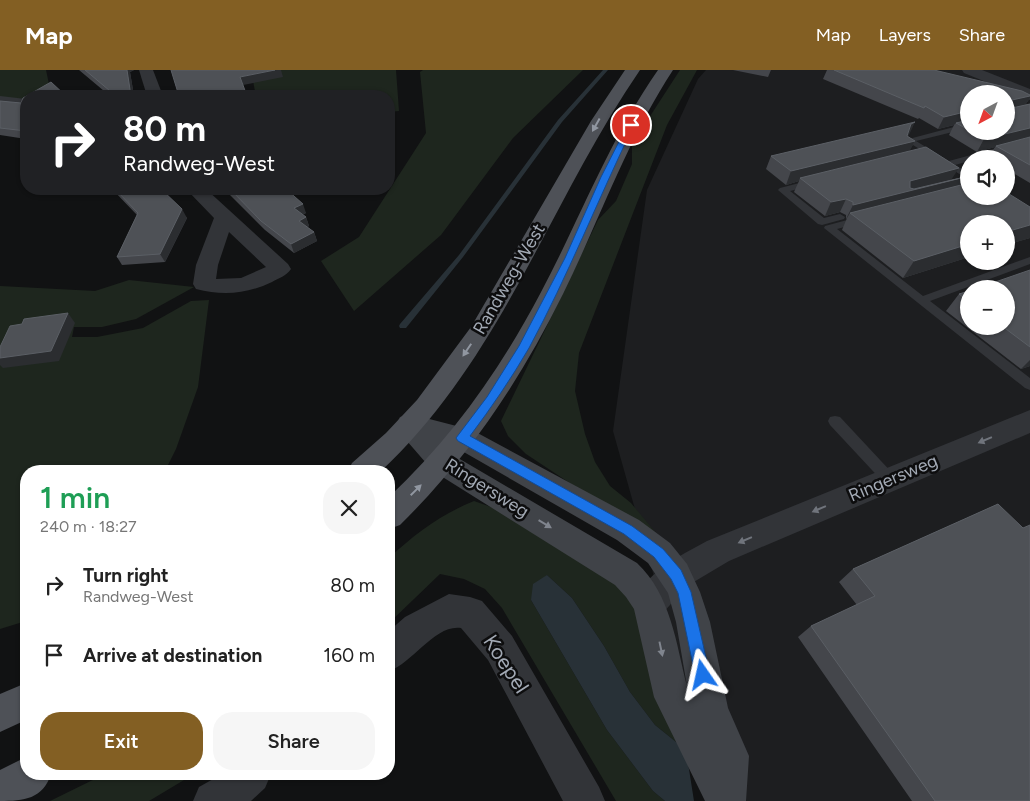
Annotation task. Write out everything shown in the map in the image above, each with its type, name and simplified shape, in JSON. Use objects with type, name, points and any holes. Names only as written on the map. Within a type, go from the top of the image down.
[{"type":"main road","name":"Randweg-West","points":[[368,465],[410,425],[447,380],[503,296],[596,126],[632,70]]},
{"type":"main road","points":[[395,510],[452,450],[490,400],[524,348],[569,258],[605,177],[631,125],[666,70]]},
{"type":"main road","name":"Ringersweg","points":[[410,425],[452,450],[626,574],[638,586],[649,604],[672,697],[726,801]]},
{"type":"main road","name":"Ringersweg","points":[[452,450],[628,530],[659,553],[676,575],[684,592],[710,710],[730,756],[726,801]]},
{"type":"main road","points":[[0,713],[20,705]]},
{"type":"main road","points":[[0,792],[21,780]]},
{"type":"street","points":[[146,70],[153,90]]},
{"type":"street","points":[[969,70],[1030,95]]},
{"type":"street","points":[[0,101],[20,103]]},
{"type":"street","points":[[201,195],[280,269],[246,286],[224,288],[204,284],[207,265],[224,217]]},
{"type":"street","name":"Ringersweg","points":[[649,604],[676,575],[718,551],[1030,421]]},
{"type":"street","name":"Koepel","points":[[395,649],[417,629],[449,610],[470,613],[500,648],[585,801]]},
{"type":"street","points":[[213,801],[230,792],[244,780]]},
{"type":"lane","points":[[960,127],[908,140],[960,172]]},
{"type":"lane","points":[[947,164],[1030,142]]},
{"type":"lane","points":[[911,157],[929,153]]},
{"type":"lane","points":[[829,178],[783,190],[822,222],[872,212],[829,228],[1030,385]]},
{"type":"lane","points":[[922,300],[1030,260]]},
{"type":"lane","points":[[835,421],[890,480]]},
{"type":"shaded area","points":[[0,70],[46,70],[50,89],[20,90],[20,99],[0,98]]},
{"type":"shaded area","points":[[273,70],[396,70],[399,111],[395,111],[395,90],[255,90],[252,76]]},
{"type":"shaded area","points":[[423,70],[583,70],[513,138],[441,235],[354,311],[321,261],[359,237],[386,195],[395,195],[395,181],[426,133],[420,72]]},
{"type":"shaded area","points":[[680,70],[697,70],[667,125],[579,353],[575,391],[585,434],[595,462],[610,486],[631,503],[661,539],[600,503],[526,454],[508,436],[501,421],[598,220],[616,201],[632,164],[632,144]]},
{"type":"shaded area","points":[[706,70],[1030,70],[1030,801],[717,801],[613,431],[647,190],[698,79]]},
{"type":"shaded area","points":[[129,280],[194,287],[136,319],[102,327],[74,327],[72,337],[97,337],[143,328],[191,301],[209,300],[198,387],[176,449],[168,465],[20,465],[20,623],[0,629],[0,286],[95,291]]},
{"type":"shaded area","points":[[474,501],[511,514],[628,588],[686,750],[655,725],[630,692],[604,646],[572,598],[547,575],[531,600],[607,730],[653,791],[665,801],[616,801],[502,608],[485,589],[464,579],[440,574],[395,617],[395,553],[429,525],[450,512]]},
{"type":"shaded area","points":[[547,575],[572,598],[604,646],[630,692],[655,725],[686,750],[694,801],[665,801],[653,791],[607,730],[531,600],[533,584]]},
{"type":"shaded area","points":[[93,780],[184,780],[149,801],[50,801]]},
{"type":"building","points":[[85,70],[127,70],[130,90],[109,90]]},
{"type":"building","points":[[171,70],[275,70],[240,77],[245,90],[177,90]]},
{"type":"building","points":[[834,70],[934,70],[997,85],[960,85],[960,113],[944,117],[925,106],[924,108]]},
{"type":"building","points":[[51,82],[60,90],[37,90]]},
{"type":"building","points":[[1015,89],[1022,91],[1030,96],[1015,99]]},
{"type":"building","points":[[0,101],[20,103],[20,130],[0,128]]},
{"type":"building","points":[[1030,104],[1030,128],[1015,132],[1015,107]]},
{"type":"building","points":[[915,122],[911,124],[907,136],[915,141],[791,171],[771,156]]},
{"type":"building","points":[[1030,137],[1030,165],[1015,157],[1015,150],[1003,150],[996,146]]},
{"type":"building","points":[[926,147],[959,168],[910,181],[910,188],[914,189],[960,178],[853,205],[853,202],[846,199],[831,202],[800,178]]},
{"type":"building","points":[[960,185],[960,205],[1015,205],[1015,198],[1030,207],[1030,225],[1015,229],[1015,215],[960,215],[960,247],[914,261],[850,213]]},
{"type":"building","points":[[121,195],[167,195],[182,209],[160,254],[117,257],[138,213]]},
{"type":"building","points":[[236,195],[293,195],[303,204],[294,208],[306,217],[299,221],[314,232],[291,244],[261,221]]},
{"type":"building","points":[[1030,270],[1030,347],[1014,335],[1015,280],[1001,280]]},
{"type":"building","points":[[68,313],[51,351],[0,358],[0,347],[10,326],[22,324],[24,319]]},
{"type":"building","points":[[998,504],[1023,528],[1030,525],[1030,801],[935,801],[811,626],[875,596],[853,569]]},
{"type":"waterway","points":[[403,326],[461,256],[560,121],[606,70]]},
{"type":"route","points":[[631,125],[605,177],[569,258],[524,348],[490,400],[462,438],[628,530],[659,553],[676,575],[684,592],[703,675]]}]
